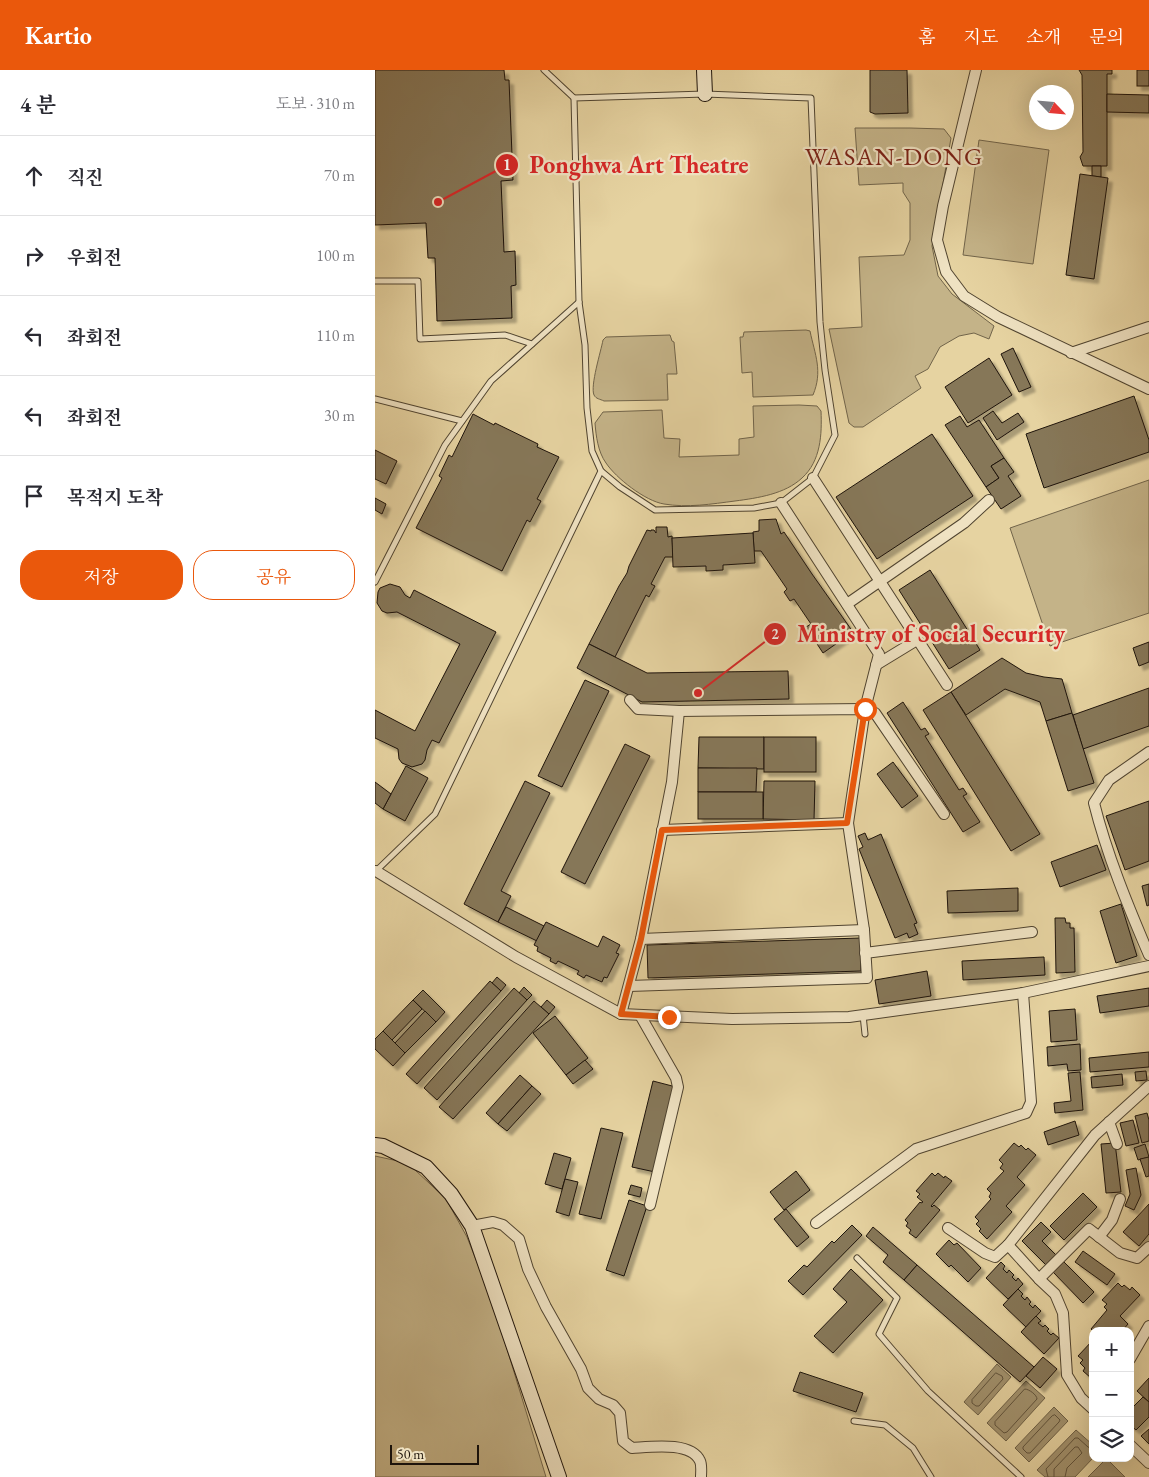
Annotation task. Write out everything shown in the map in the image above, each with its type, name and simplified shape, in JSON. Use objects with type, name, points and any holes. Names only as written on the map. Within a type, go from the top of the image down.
[{"type":"street","points":[[704,70],[705,94]]},
{"type":"street","points":[[975,70],[943,206],[937,240],[946,272],[965,296],[998,317],[1149,389]]},
{"type":"street","points":[[1071,353],[1149,327]]},
{"type":"street","points":[[813,478],[947,685]]},
{"type":"street","points":[[847,604],[964,523],[989,500]]},
{"type":"street","points":[[629,986],[867,978],[864,930],[847,823],[865,709],[879,654],[781,502]]},
{"type":"street","points":[[876,665],[917,640]]},
{"type":"street","points":[[630,700],[638,709],[679,711],[865,709],[875,713],[944,814]]},
{"type":"street","points":[[621,1014],[641,939],[662,830],[671,782],[679,711]]},
{"type":"street","points":[[1149,752],[1109,780],[1094,803],[1100,828],[1149,955]]},
{"type":"street","points":[[662,830],[847,823]]},
{"type":"street","points":[[375,872],[517,957],[621,1014],[732,1018],[849,1017],[1023,993],[1149,966]]},
{"type":"street","points":[[641,939],[864,930]]},
{"type":"street","points":[[865,954],[1033,932]]},
{"type":"street","points":[[816,1223],[916,1149],[1026,1113],[1031,1102],[1023,993]]},
{"type":"street","points":[[640,1015],[676,1078],[678,1087],[650,1205]]},
{"type":"street","points":[[948,1228],[985,1253],[995,1257],[1008,1245],[1095,1135],[1149,1086]]},
{"type":"street","points":[[1109,1122],[1117,1144]]},
{"type":"street","points":[[375,1145],[383,1146],[426,1167],[451,1194],[472,1226],[559,1477]]},
{"type":"street","points":[[1099,1237],[1112,1220],[1120,1199]]},
{"type":"street","points":[[472,1226],[493,1222],[503,1225],[519,1240],[528,1270],[546,1307],[581,1369],[588,1388],[599,1399],[613,1405],[620,1413],[623,1441],[632,1448],[672,1446],[693,1452],[700,1461],[701,1477]]},
{"type":"street","points":[[1039,1279],[1089,1229],[1120,1253],[1137,1258],[1149,1247]]},
{"type":"street","points":[[1008,1245],[1055,1294],[1063,1313],[1067,1375],[1081,1398],[1089,1404]]},
{"type":"street","points":[[1134,1351],[1149,1326]]},
{"type":"street","points":[[1134,1449],[1149,1463]]},
{"type":"lane","points":[[544,70],[574,98],[705,94],[811,98],[820,322],[835,435],[813,478],[781,502],[754,508],[655,510],[619,487],[601,471],[592,451],[587,408],[585,345],[579,302],[574,98]]},
{"type":"lane","points":[[375,280],[418,281],[420,339],[505,336],[532,344]]},
{"type":"lane","points":[[375,582],[445,445],[491,381],[579,302]]},
{"type":"lane","points":[[375,399],[463,421]]},
{"type":"lane","points":[[375,872],[435,814],[601,471]]},
{"type":"lane","points":[[863,1015],[865,1034]]},
{"type":"lane","points":[[857,1258],[897,1298],[879,1334],[928,1391],[1021,1477]]},
{"type":"lane","points":[[854,1421],[885,1425],[913,1448],[931,1477]]},
{"type":"shaded area","points":[[855,128],[944,129],[951,138],[932,246],[938,276],[952,294],[994,326],[989,339],[974,333],[959,336],[940,347],[928,369],[915,376],[921,388],[863,427],[854,427],[849,423],[829,329],[862,327],[859,257],[904,255],[910,240],[910,203],[903,192],[903,183],[859,185]]},
{"type":"shaded area","points":[[979,140],[1049,150],[1033,264],[963,255]]},
{"type":"shaded area","points":[[810,331],[818,371],[813,395],[753,397],[752,372],[742,373],[740,337],[743,337],[744,332]]},
{"type":"shaded area","points":[[670,335],[674,342],[677,374],[667,374],[668,400],[604,401],[594,395],[595,377],[603,340],[606,337]]},
{"type":"shaded area","points":[[753,406],[817,406],[821,411],[821,429],[817,455],[813,464],[802,478],[779,492],[753,498],[691,506],[656,502],[640,494],[624,482],[606,463],[601,454],[595,423],[603,412],[662,410],[664,438],[680,439],[679,457],[739,455],[739,439],[754,437]]},
{"type":"shaded area","points":[[1149,480],[1149,613],[1050,646],[1010,528]]},
{"type":"shaded area","points":[[375,1156],[398,1161],[414,1169],[446,1199],[467,1237],[493,1303],[546,1477],[375,1477]]},
{"type":"water","points":[[997,1364],[1011,1377],[978,1415],[964,1402]]},
{"type":"water","points":[[1026,1381],[1045,1398],[1006,1441],[987,1423]]},
{"type":"water","points":[[1054,1407],[1068,1421],[1029,1462],[1015,1448]]},
{"type":"water","points":[[1076,1430],[1089,1441],[1089,1462],[1075,1477],[1045,1477],[1037,1470]]},
{"type":"water","points":[[1103,1462],[1110,1462],[1125,1477],[1088,1477]]},
{"type":"building","points":[[375,70],[504,70],[505,80],[509,80],[513,180],[501,181],[504,252],[515,251],[516,285],[511,286],[512,318],[437,321],[435,258],[428,258],[426,223],[375,225]]},
{"type":"building","points":[[870,70],[907,70],[908,113],[875,114],[870,112]]},
{"type":"building","points":[[1079,70],[1112,70],[1112,74],[1107,74],[1107,166],[1083,166],[1080,157],[1083,152],[1082,75]]},
{"type":"building","points":[[1137,70],[1149,70],[1149,86],[1137,86]]},
{"type":"building","points":[[1107,94],[1149,95],[1149,113],[1107,112]]},
{"type":"building","points":[[1092,166],[1101,166],[1101,177],[1092,176]]},
{"type":"building","points":[[1080,174],[1108,178],[1094,279],[1066,275]]},
{"type":"building","points":[[1013,348],[1031,387],[1019,392],[1001,354]]},
{"type":"building","points":[[989,358],[1012,395],[968,423],[945,387]]},
{"type":"building","points":[[1134,396],[1149,440],[1149,452],[1044,488],[1026,434]]},
{"type":"building","points":[[993,411],[1002,423],[1018,413],[1024,422],[997,440],[983,418]]},
{"type":"building","points":[[473,414],[538,444],[537,447],[559,457],[537,499],[541,501],[530,522],[527,520],[502,571],[416,528],[442,478],[439,476],[449,455],[452,457]]},
{"type":"building","points":[[960,416],[967,427],[979,420],[1004,458],[991,466],[999,478],[986,487],[945,425]]},
{"type":"building","points":[[932,434],[973,496],[877,559],[836,497]]},
{"type":"building","points":[[375,450],[397,461],[386,484],[375,479]]},
{"type":"building","points":[[1004,458],[1014,472],[1008,476],[1021,496],[1001,509],[986,487],[999,478],[991,466]]},
{"type":"building","points":[[375,498],[386,504],[382,514],[375,510]]},
{"type":"building","points":[[776,519],[781,534],[784,532],[853,632],[823,653],[806,627],[811,624],[794,599],[790,601],[784,592],[787,589],[761,551],[754,551],[753,532],[759,531],[759,520]]},
{"type":"building","points":[[656,527],[667,527],[668,537],[672,536],[673,557],[665,557],[651,584],[655,586],[649,597],[646,595],[615,657],[589,644],[627,573],[647,530],[654,530],[656,533]]},
{"type":"building","points":[[753,533],[755,563],[723,565],[723,570],[706,571],[706,566],[673,567],[672,538]]},
{"type":"building","points":[[930,570],[980,650],[949,669],[899,590]]},
{"type":"building","points":[[390,584],[400,587],[405,595],[410,598],[414,590],[496,632],[439,743],[432,740],[425,760],[422,764],[412,767],[402,763],[399,759],[398,749],[375,738],[375,710],[415,731],[460,644],[397,612],[387,613],[382,611],[377,603],[378,592],[380,588]]},
{"type":"building","points":[[1149,642],[1149,662],[1139,666],[1133,648]]},
{"type":"building","points":[[589,644],[647,673],[788,671],[789,699],[642,702],[577,668]]},
{"type":"building","points":[[1002,658],[1026,673],[1062,679],[1072,713],[1046,721],[1040,702],[1005,689],[966,715],[951,692]]},
{"type":"building","points":[[585,680],[609,691],[562,787],[538,776]]},
{"type":"building","points":[[1149,688],[1149,726],[1083,749],[1073,715]]},
{"type":"building","points":[[951,692],[1040,834],[1011,851],[923,710]]},
{"type":"building","points":[[903,702],[921,730],[925,728],[929,734],[925,736],[959,790],[963,788],[967,794],[963,796],[980,822],[963,832],[887,713]]},
{"type":"building","points":[[1072,713],[1094,783],[1068,791],[1046,721]]},
{"type":"building","points":[[699,737],[764,737],[764,769],[698,768]]},
{"type":"building","points":[[764,737],[816,737],[816,772],[764,772]]},
{"type":"building","points":[[625,744],[650,756],[585,884],[561,872]]},
{"type":"building","points":[[893,762],[918,796],[902,808],[877,774]]},
{"type":"building","points":[[406,766],[428,778],[405,821],[383,809]]},
{"type":"building","points":[[698,768],[757,768],[756,792],[698,792]]},
{"type":"building","points":[[525,781],[550,793],[501,891],[511,896],[498,922],[464,904]]},
{"type":"building","points":[[764,781],[815,781],[814,820],[763,819]]},
{"type":"building","points":[[375,782],[391,794],[383,809],[375,803]]},
{"type":"building","points":[[698,792],[763,792],[763,819],[698,819]]},
{"type":"building","points":[[1149,801],[1149,861],[1125,870],[1106,816]]},
{"type":"building","points":[[865,833],[868,840],[881,834],[917,923],[914,924],[918,934],[909,938],[907,933],[895,938],[859,849],[863,847],[858,836]]},
{"type":"building","points":[[1097,845],[1106,870],[1060,887],[1051,862]]},
{"type":"building","points":[[1149,884],[1149,905],[1147,906],[1142,886]]},
{"type":"building","points":[[1018,888],[1018,911],[948,913],[947,891]]},
{"type":"building","points":[[1121,904],[1137,956],[1116,963],[1100,911]]},
{"type":"building","points":[[506,907],[544,926],[537,941],[498,922]]},
{"type":"building","points":[[1055,918],[1065,918],[1066,923],[1070,923],[1070,928],[1074,928],[1075,972],[1056,973]]},
{"type":"building","points":[[546,922],[598,947],[603,936],[620,945],[616,953],[619,954],[607,978],[604,977],[602,982],[586,975],[584,978],[577,974],[579,971],[558,961],[556,964],[550,961],[551,958],[537,951],[538,947],[534,945]]},
{"type":"building","points":[[860,938],[861,971],[648,978],[647,945]]},
{"type":"building","points":[[1044,957],[1045,975],[963,980],[962,961]]},
{"type":"building","points":[[927,971],[931,996],[879,1004],[875,980]]},
{"type":"building","points":[[497,977],[506,985],[501,991],[492,983]]},
{"type":"building","points":[[490,981],[501,991],[417,1084],[406,1074]]},
{"type":"building","points":[[524,987],[532,995],[527,1000],[519,993]]},
{"type":"building","points":[[514,988],[527,1000],[437,1100],[424,1088]]},
{"type":"building","points":[[1149,988],[1149,1006],[1100,1013],[1097,996]]},
{"type":"building","points":[[423,990],[445,1012],[436,1022],[413,1000]]},
{"type":"building","points":[[413,1000],[422,1009],[392,1040],[383,1031]]},
{"type":"building","points":[[547,1000],[555,1007],[549,1014],[541,1007]]},
{"type":"building","points":[[534,1001],[549,1014],[453,1119],[439,1107]]},
{"type":"building","points":[[1075,1009],[1077,1040],[1051,1042],[1049,1011]]},
{"type":"building","points":[[425,1011],[436,1022],[405,1053],[395,1043]]},
{"type":"building","points":[[555,1016],[588,1058],[566,1075],[533,1033]]},
{"type":"building","points":[[383,1031],[405,1053],[393,1066],[375,1049],[375,1039]]},
{"type":"building","points":[[1080,1044],[1081,1070],[1068,1071],[1067,1064],[1048,1066],[1047,1047]]},
{"type":"building","points":[[1149,1052],[1149,1067],[1090,1072],[1089,1058]]},
{"type":"building","points":[[585,1060],[593,1069],[573,1084],[566,1075]]},
{"type":"building","points":[[1146,1071],[1147,1080],[1136,1081],[1135,1072]]},
{"type":"building","points":[[1080,1072],[1083,1110],[1055,1113],[1054,1103],[1071,1101],[1068,1073]]},
{"type":"building","points":[[1122,1074],[1123,1085],[1092,1088],[1091,1077]]},
{"type":"building","points":[[520,1075],[532,1086],[498,1124],[486,1113]]},
{"type":"building","points":[[653,1081],[676,1087],[655,1172],[632,1167]]},
{"type":"building","points":[[532,1086],[541,1094],[507,1131],[498,1124]]},
{"type":"building","points":[[1147,1113],[1149,1141],[1142,1143],[1135,1116]]},
{"type":"building","points":[[1133,1120],[1139,1143],[1126,1146],[1120,1123]]},
{"type":"building","points":[[1075,1121],[1079,1135],[1048,1145],[1044,1132]]},
{"type":"building","points":[[601,1128],[623,1133],[601,1219],[579,1214]]},
{"type":"building","points":[[1014,1143],[1019,1147],[1021,1145],[1026,1150],[1028,1148],[1036,1155],[1017,1177],[1025,1185],[1006,1206],[1012,1212],[987,1239],[979,1231],[981,1229],[976,1224],[979,1221],[975,1217],[991,1199],[989,1197],[991,1193],[987,1189],[1004,1171],[1000,1168],[1003,1164],[999,1160]]},
{"type":"building","points":[[1115,1143],[1121,1192],[1106,1193],[1101,1144]]},
{"type":"building","points":[[1145,1144],[1149,1157],[1138,1160],[1134,1148]]},
{"type":"building","points":[[554,1153],[571,1158],[562,1189],[545,1184]]},
{"type":"building","points":[[1149,1157],[1149,1176],[1146,1177],[1140,1159]]},
{"type":"building","points":[[1136,1168],[1141,1195],[1134,1210],[1125,1206],[1130,1194],[1126,1170]]},
{"type":"building","points":[[796,1171],[810,1190],[784,1210],[770,1192]]},
{"type":"building","points":[[932,1173],[935,1176],[938,1173],[952,1181],[931,1206],[934,1205],[940,1210],[916,1238],[909,1233],[911,1230],[906,1226],[908,1223],[905,1220],[920,1202],[923,1202],[917,1197],[920,1194],[916,1191]]},
{"type":"building","points":[[565,1179],[578,1182],[569,1216],[556,1212]]},
{"type":"building","points":[[631,1185],[642,1188],[640,1197],[628,1194]]},
{"type":"building","points":[[1083,1193],[1097,1207],[1064,1240],[1050,1226]]},
{"type":"building","points":[[629,1200],[647,1206],[624,1276],[606,1270]]},
{"type":"building","points":[[1149,1204],[1149,1234],[1139,1246],[1123,1232]]},
{"type":"building","points":[[786,1209],[809,1237],[797,1247],[774,1219]]},
{"type":"building","points":[[1041,1222],[1051,1232],[1042,1241],[1057,1256],[1047,1266],[1022,1241]]},
{"type":"building","points":[[852,1225],[862,1235],[803,1295],[788,1281],[804,1265],[807,1267],[832,1241],[834,1243]]},
{"type":"building","points":[[873,1227],[917,1265],[904,1280],[883,1262],[888,1255],[866,1236]]},
{"type":"building","points":[[949,1240],[954,1245],[957,1243],[981,1268],[968,1282],[951,1265],[949,1267],[936,1254]]},
{"type":"building","points":[[1083,1251],[1115,1274],[1107,1285],[1075,1262]]},
{"type":"building","points":[[1063,1261],[1094,1292],[1083,1303],[1053,1272]]},
{"type":"building","points":[[1001,1262],[1005,1266],[1003,1269],[1007,1273],[1009,1270],[1014,1275],[1012,1277],[1016,1281],[1018,1278],[1023,1284],[1008,1299],[986,1278]]},
{"type":"building","points":[[917,1265],[1034,1367],[1020,1382],[904,1280]]},
{"type":"building","points":[[851,1269],[883,1300],[833,1353],[814,1336],[847,1302],[833,1289]]},
{"type":"building","points":[[1118,1283],[1130,1290],[1132,1287],[1140,1295],[1120,1316],[1128,1324],[1125,1327],[1093,1327],[1107,1310],[1104,1307],[1107,1304],[1102,1300]]},
{"type":"building","points":[[1018,1289],[1023,1294],[1021,1296],[1025,1300],[1027,1297],[1031,1302],[1029,1304],[1033,1308],[1035,1305],[1041,1311],[1026,1327],[1003,1305]]},
{"type":"building","points":[[1036,1316],[1041,1321],[1038,1323],[1043,1327],[1045,1325],[1051,1335],[1053,1333],[1059,1338],[1044,1354],[1021,1332]]},
{"type":"building","points":[[1089,1344],[1089,1376],[1083,1371],[1085,1368],[1080,1363],[1083,1360],[1078,1356]]},
{"type":"building","points":[[1043,1357],[1057,1369],[1040,1388],[1026,1376]]},
{"type":"building","points":[[800,1372],[863,1393],[856,1412],[793,1391]]},
{"type":"building","points":[[1149,1378],[1149,1402],[1137,1391]]},
{"type":"building","points":[[1143,1397],[1149,1402],[1149,1417],[1136,1430],[1134,1428],[1134,1406]]},
{"type":"building","points":[[1149,1429],[1149,1444],[1141,1436]]},
{"type":"place","name":"Ponghwa Art Theatre","points":[[438,202]]},
{"type":"place","name":"Ministry of Social Security","points":[[698,693]]},
{"type":"district","name":"WASAN-DONG","points":[[894,156]]},
{"type":"route","points":[[669,1017],[621,1014],[641,939],[662,830],[847,823],[865,709]]}]
